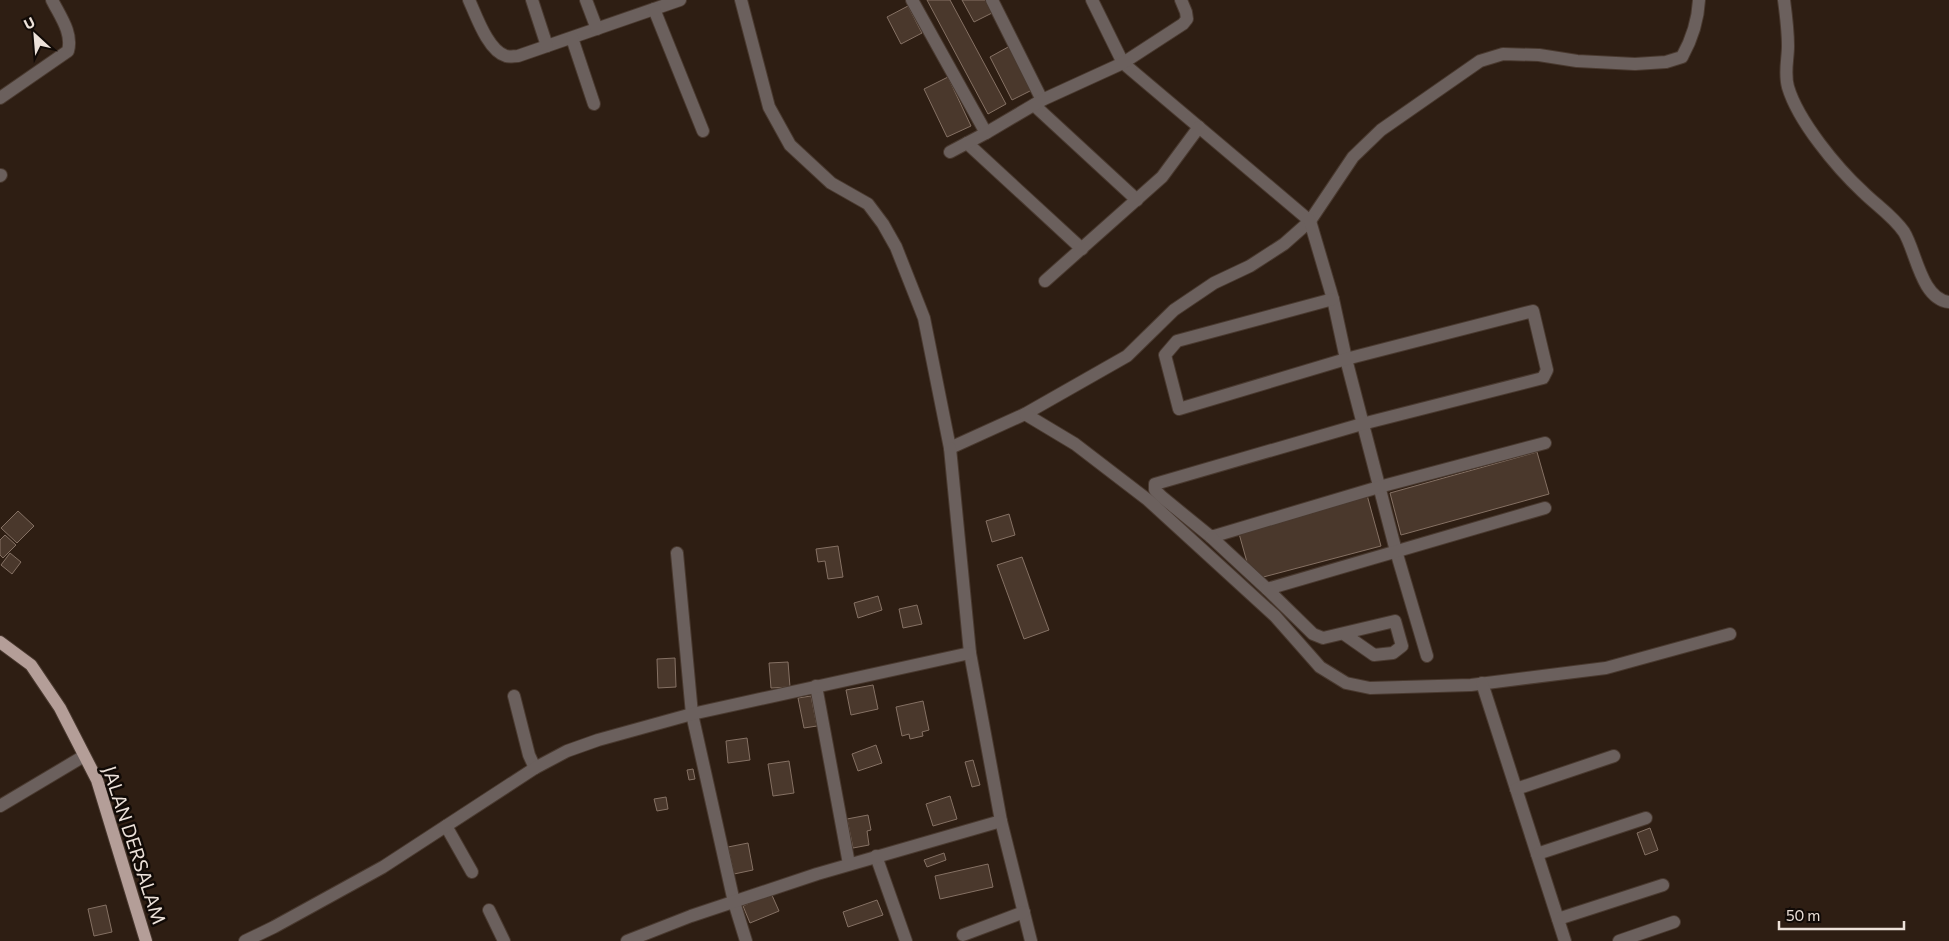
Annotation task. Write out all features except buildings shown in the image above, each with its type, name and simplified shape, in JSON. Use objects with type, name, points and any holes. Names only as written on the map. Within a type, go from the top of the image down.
[{"type":"main road","name":"JALAN DERSALAM","points":[[0,642],[30,666],[60,708],[97,780],[146,941]]},
{"type":"street","points":[[0,98],[68,51],[70,42],[68,32],[52,0]]},
{"type":"street","points":[[469,0],[483,30],[496,50],[506,56],[518,56],[672,1]]},
{"type":"street","points":[[532,0],[547,46]]},
{"type":"street","points":[[586,0],[597,29]]},
{"type":"street","points":[[741,0],[769,107],[790,145],[831,183],[868,204],[883,224],[896,247],[924,318],[950,448],[970,653],[1001,821],[1032,941]]},
{"type":"street","points":[[912,0],[986,133]]},
{"type":"street","points":[[992,0],[1038,103],[1137,200]]},
{"type":"street","points":[[1092,0],[1123,62],[1310,222],[1334,299],[1362,424],[1396,551],[1427,656]]},
{"type":"street","points":[[950,152],[1038,103],[1123,62],[1183,24],[1187,19],[1181,0]]},
{"type":"street","points":[[950,448],[1025,414],[1127,356],[1174,310],[1214,283],[1250,266],[1284,244],[1310,222],[1353,157],[1381,130],[1480,61],[1504,54],[1539,55],[1577,61],[1635,64],[1666,62],[1682,57],[1691,41],[1698,17],[1699,0]]},
{"type":"street","points":[[1784,0],[1787,29],[1786,68],[1788,87],[1797,108],[1818,143],[1839,168],[1862,192],[1895,220],[1905,233],[1931,292],[1945,302],[1949,302]]},
{"type":"street","points":[[654,8],[703,130]]},
{"type":"street","points":[[572,38],[594,104]]},
{"type":"street","points":[[1046,281],[1162,177],[1199,127]]},
{"type":"street","points":[[967,143],[1082,249]]},
{"type":"street","points":[[1334,299],[1177,341],[1165,355],[1179,409],[1346,359],[1533,311],[1547,370],[1543,378],[1362,424],[1155,484],[1155,490],[1162,497],[1267,588],[1313,634],[1323,638],[1344,634]]},
{"type":"street","points":[[1025,414],[1075,444],[1148,500],[1275,616],[1320,667],[1346,683],[1370,688],[1482,684],[1606,668],[1730,634]]},
{"type":"street","points":[[1210,537],[1379,487],[1545,443]]},
{"type":"street","points":[[1267,588],[1545,508]]},
{"type":"street","points":[[678,553],[692,714],[734,902],[746,941]]},
{"type":"street","points":[[245,941],[383,867],[534,768],[567,751],[598,740],[692,714],[970,653]]},
{"type":"street","points":[[1482,684],[1565,941]]},
{"type":"street","points":[[816,686],[849,864]]},
{"type":"street","points":[[514,696],[534,768]]},
{"type":"street","points":[[0,806],[84,756]]},
{"type":"street","points":[[1516,789],[1614,756]]},
{"type":"street","points":[[1537,854],[1646,818]]},
{"type":"street","points":[[627,941],[734,902],[849,864],[1001,821]]},
{"type":"street","points":[[446,826],[472,872]]},
{"type":"street","points":[[876,856],[906,941]]},
{"type":"street","points":[[1558,919],[1663,885]]},
{"type":"street","points":[[489,910],[504,941]]},
{"type":"street","points":[[962,935],[1024,912]]},
{"type":"street","points":[[1619,941],[1674,922]]}]
